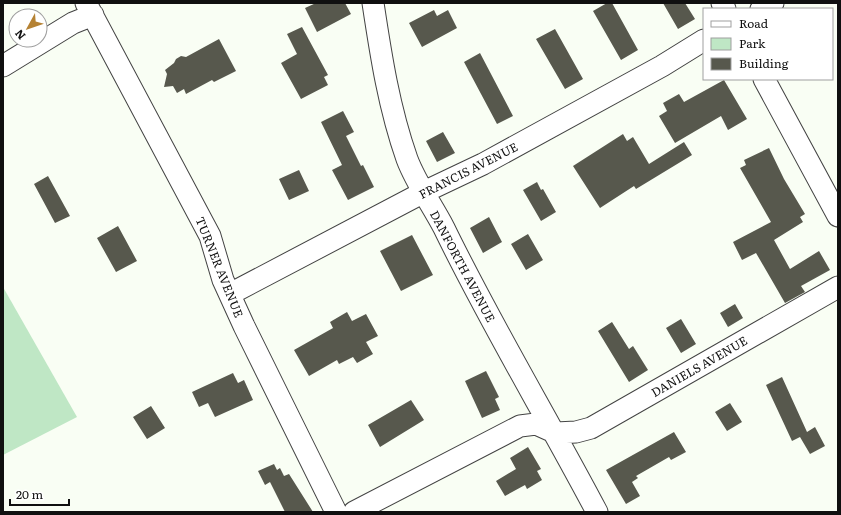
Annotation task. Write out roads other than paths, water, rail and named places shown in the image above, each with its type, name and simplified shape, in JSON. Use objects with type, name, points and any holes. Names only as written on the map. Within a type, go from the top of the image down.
[{"type":"street","name":"DANFORTH AVENUE","points":[[373,3],[386,86],[407,160],[439,218],[470,282],[556,433],[597,512]]},
{"type":"street","points":[[763,8],[773,3]]},
{"type":"street","points":[[3,66],[73,23],[90,9]]},
{"type":"street","name":"TURNER AVENUE","points":[[90,9],[210,236],[230,294],[336,512]]},
{"type":"street","name":"FRANCIS AVENUE","points":[[230,294],[424,192],[483,164],[662,66],[703,41]]},
{"type":"street","points":[[765,80],[838,216]]},
{"type":"street","name":"DANIELS AVENUE","points":[[556,433],[576,432],[591,428],[838,287]]},
{"type":"street","points":[[354,512],[520,426],[536,424],[556,433]]}]
